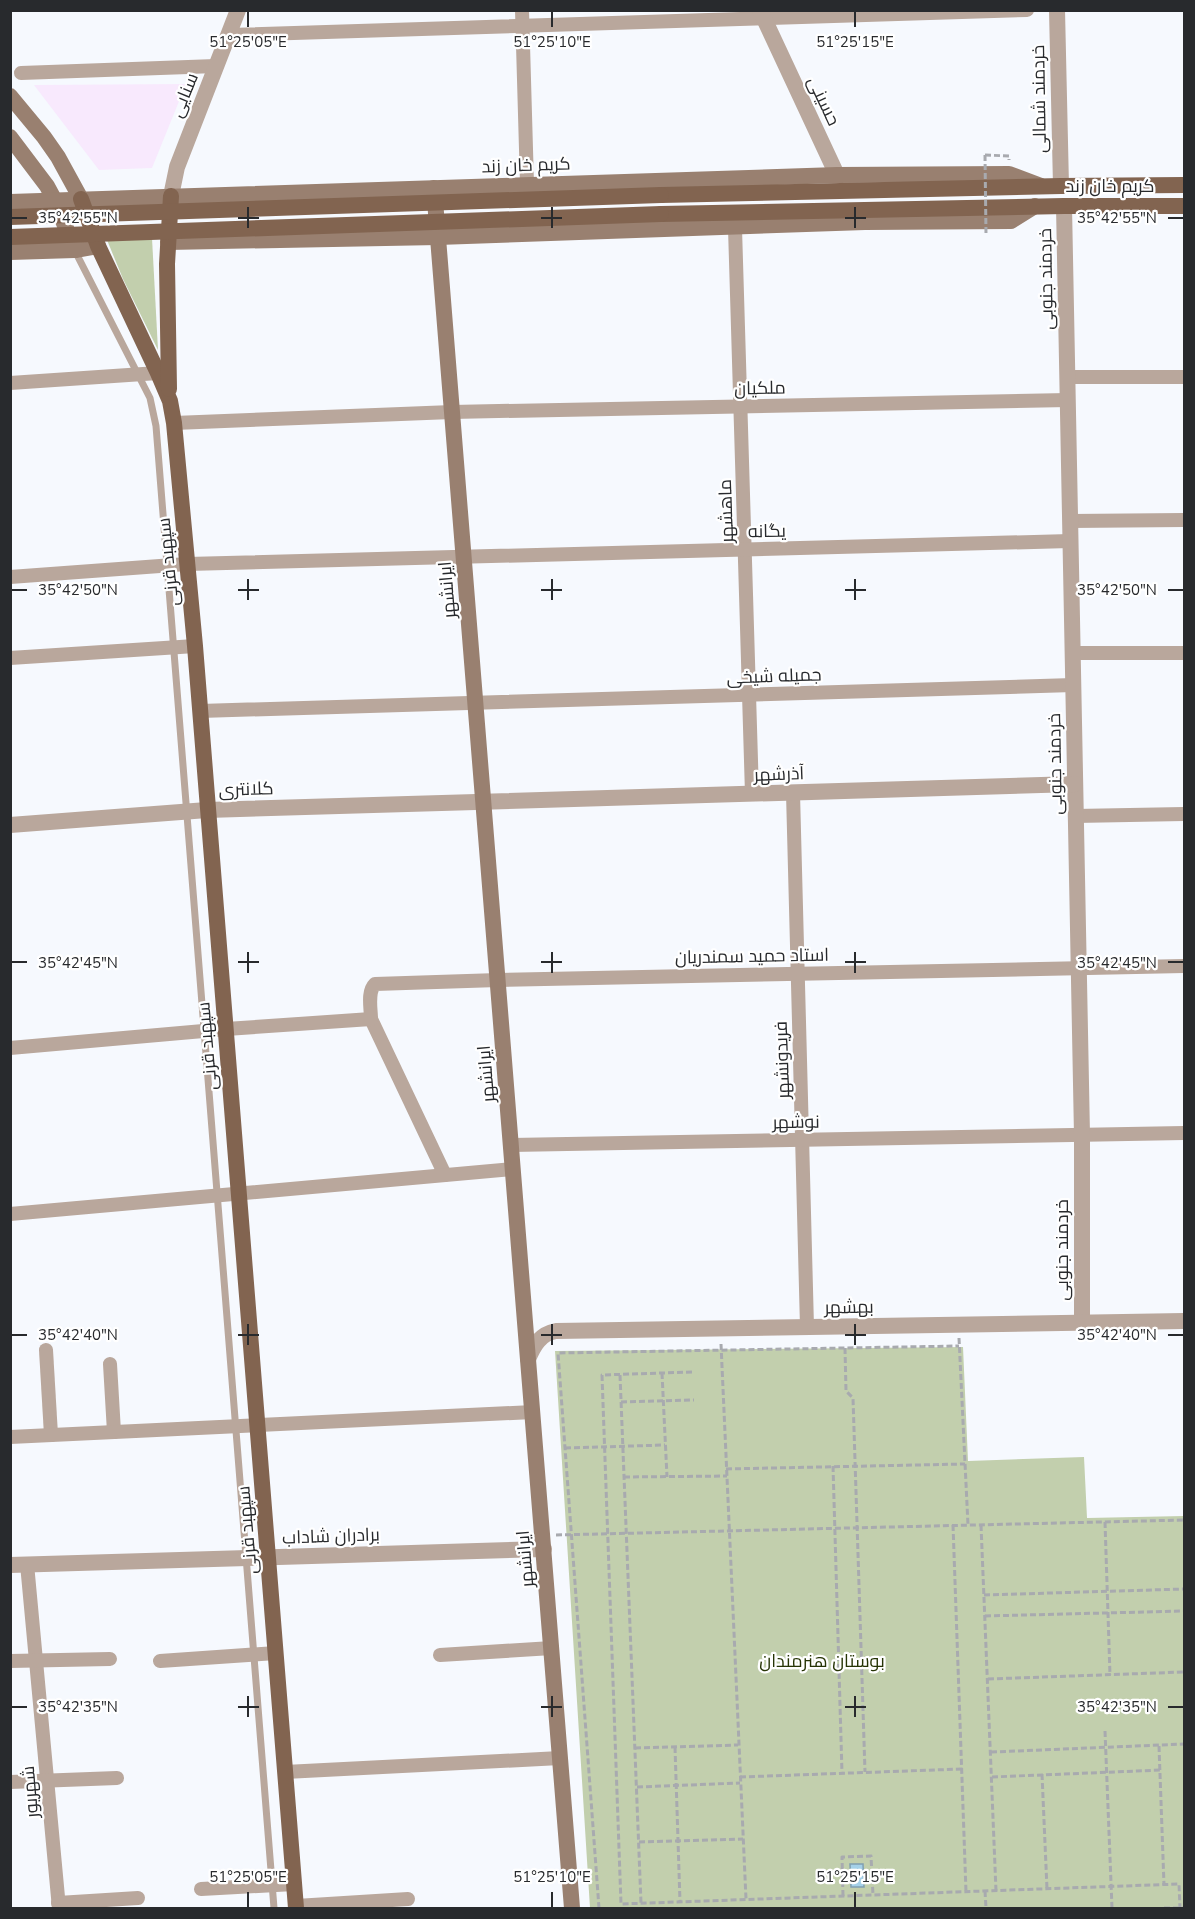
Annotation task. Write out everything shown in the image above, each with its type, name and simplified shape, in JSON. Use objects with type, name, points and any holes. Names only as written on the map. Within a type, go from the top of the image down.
[{"type":"main road","points":[[10,96],[58,157],[81,199]]},
{"type":"main road","points":[[10,137],[54,199],[75,250]]},
{"type":"main road","name":"کریم خان زند","points":[[10,202],[837,175],[1010,174],[1041,186]]},
{"type":"main road","name":"کریم خان زند","points":[[10,217],[661,195],[1185,185]]},
{"type":"main road","name":"ایرانشهر","points":[[434,188],[572,1908]]},
{"type":"main road","points":[[170,401],[168,242],[171,196]]},
{"type":"main road","name":"سپهبد قرنی","points":[[81,199],[98,246],[158,372],[170,401],[174,423],[195,646],[296,1907]]},
{"type":"main road","points":[[10,202],[34,214],[36,228],[28,247],[11,247]]},
{"type":"main road","name":"کریم خان زند","points":[[168,242],[438,237],[865,222],[1011,220],[1035,206]]},
{"type":"main road","name":"کریم خان زند","points":[[11,247],[661,214],[1035,206],[1185,206]]},
{"type":"main road","points":[[11,247],[75,250],[98,246]]},
{"type":"street","name":"سنایی","points":[[171,196],[177,167],[238,10]]},
{"type":"street","points":[[522,10],[527,184]]},
{"type":"street","points":[[229,35],[523,26],[762,15],[1026,10]]},
{"type":"street","name":"خردمند شمالی","points":[[1057,10],[1061,186]]},
{"type":"street","name":"حسینی","points":[[762,15],[837,175]]},
{"type":"street","points":[[21,73],[216,66]]},
{"type":"street","name":"خردمند جنوبی","points":[[1064,206],[1082,1135],[1082,1323]]},
{"type":"street","name":"ماهشهر","points":[[735,228],[752,794]]},
{"type":"street","points":[[10,383],[158,372]]},
{"type":"street","points":[[1067,376],[1185,377]]},
{"type":"street","name":"ملکیان","points":[[174,423],[452,412],[1068,400]]},
{"type":"street","points":[[1070,521],[1185,520]]},
{"type":"street","name":"یگانه","points":[[10,577],[187,564],[1070,541]]},
{"type":"street","points":[[10,658],[195,646]]},
{"type":"street","points":[[1072,653],[1185,653]]},
{"type":"street","name":"جمیله شیخی","points":[[200,711],[1073,685]]},
{"type":"street","name":"آذرشهر","points":[[484,802],[1075,784]]},
{"type":"street","name":"فریدونشهر","points":[[793,793],[807,1327]]},
{"type":"street","name":"کلانتری","points":[[10,825],[207,810],[484,802]]},
{"type":"street","points":[[1076,816],[1185,814]]},
{"type":"street","name":"استاد حمید سمندریان","points":[[371,1019],[371,994],[375,984],[1185,966]]},
{"type":"street","points":[[10,1048],[371,1019],[445,1175]]},
{"type":"street","name":"نوشهر","points":[[511,1144],[1185,1133]]},
{"type":"street","points":[[10,1214],[513,1169]]},
{"type":"street","name":"بهشهر","points":[[528,1359],[540,1338],[556,1331],[1185,1321]]},
{"type":"street","points":[[46,1350],[51,1435]]},
{"type":"street","points":[[110,1364],[114,1432]]},
{"type":"street","points":[[10,1437],[533,1412]]},
{"type":"street","name":"برادران شاداب","points":[[19,1564],[246,1558],[543,1542]]},
{"type":"street","name":"شهریور","points":[[19,1564],[36,1660],[58,1906]]},
{"type":"street","points":[[440,1655],[552,1648]]},
{"type":"street","points":[[160,1661],[276,1653]]},
{"type":"street","points":[[10,1661],[110,1659]]},
{"type":"street","points":[[285,1772],[560,1758]]},
{"type":"street","points":[[10,1782],[117,1778]]},
{"type":"street","points":[[201,1889],[294,1884]]},
{"type":"street","points":[[58,1906],[138,1898]]},
{"type":"street","points":[[296,1907],[408,1899]]},
{"type":"lane","points":[[75,250],[150,398],[156,426],[274,1908]]},
{"type":"path","points":[[986,234],[985,155],[1010,156]]},
{"type":"path","points":[[958,1325],[968,1525]]},
{"type":"path","points":[[720,1328],[746,1899]]},
{"type":"path","points":[[600,1908],[558,1353],[959,1346]]},
{"type":"path","points":[[845,1348],[846,1391],[853,1398],[865,1772]]},
{"type":"path","points":[[692,1372],[602,1375],[621,1904],[1179,1884],[1182,1908],[1164,1908]]},
{"type":"path","points":[[662,1373],[667,1477]]},
{"type":"path","points":[[620,1375],[641,1903]]},
{"type":"path","points":[[621,1402],[694,1400]]},
{"type":"path","points":[[565,1448],[665,1445]]},
{"type":"path","points":[[726,1469],[965,1464]]},
{"type":"path","points":[[833,1467],[842,1773]]},
{"type":"path","points":[[624,1478],[727,1476]]},
{"type":"path","points":[[543,1542],[572,1534],[1185,1520]]},
{"type":"path","points":[[1105,1522],[1110,1675]]},
{"type":"path","points":[[981,1525],[996,1891]]},
{"type":"path","points":[[953,1526],[966,1892]]},
{"type":"path","points":[[984,1595],[1185,1589]]},
{"type":"path","points":[[985,1616],[1185,1611]]},
{"type":"path","points":[[988,1678],[1185,1672]]},
{"type":"path","points":[[1105,1731],[1112,1908]]},
{"type":"path","points":[[991,1752],[1185,1744]]},
{"type":"path","points":[[635,1748],[739,1745]]},
{"type":"path","points":[[1159,1745],[1164,1885]]},
{"type":"path","points":[[675,1747],[680,1902]]},
{"type":"path","points":[[740,1777],[962,1769]]},
{"type":"path","points":[[992,1777],[1160,1770]]},
{"type":"path","points":[[1042,1774],[1047,1889]]},
{"type":"path","points":[[636,1786],[740,1783]]},
{"type":"path","points":[[639,1842],[743,1839]]},
{"type":"path","points":[[843,1896],[842,1857],[871,1856],[873,1895]]},
{"type":"path","points":[[985,1891],[986,1908]]},
{"type":"shaded area","points":[[186,84],[152,168],[99,170],[34,85]]},
{"type":"green space","points":[[152,238],[158,350],[123,279],[107,240]]},
{"type":"green space","name":"بوستان هنرمندان","points":[[963,1347],[968,1461],[1084,1457],[1087,1518],[1184,1516],[1184,1908],[590,1908],[555,1351]]},
{"type":"water","points":[[850,1864],[863,1864],[864,1887],[851,1887]]}]
